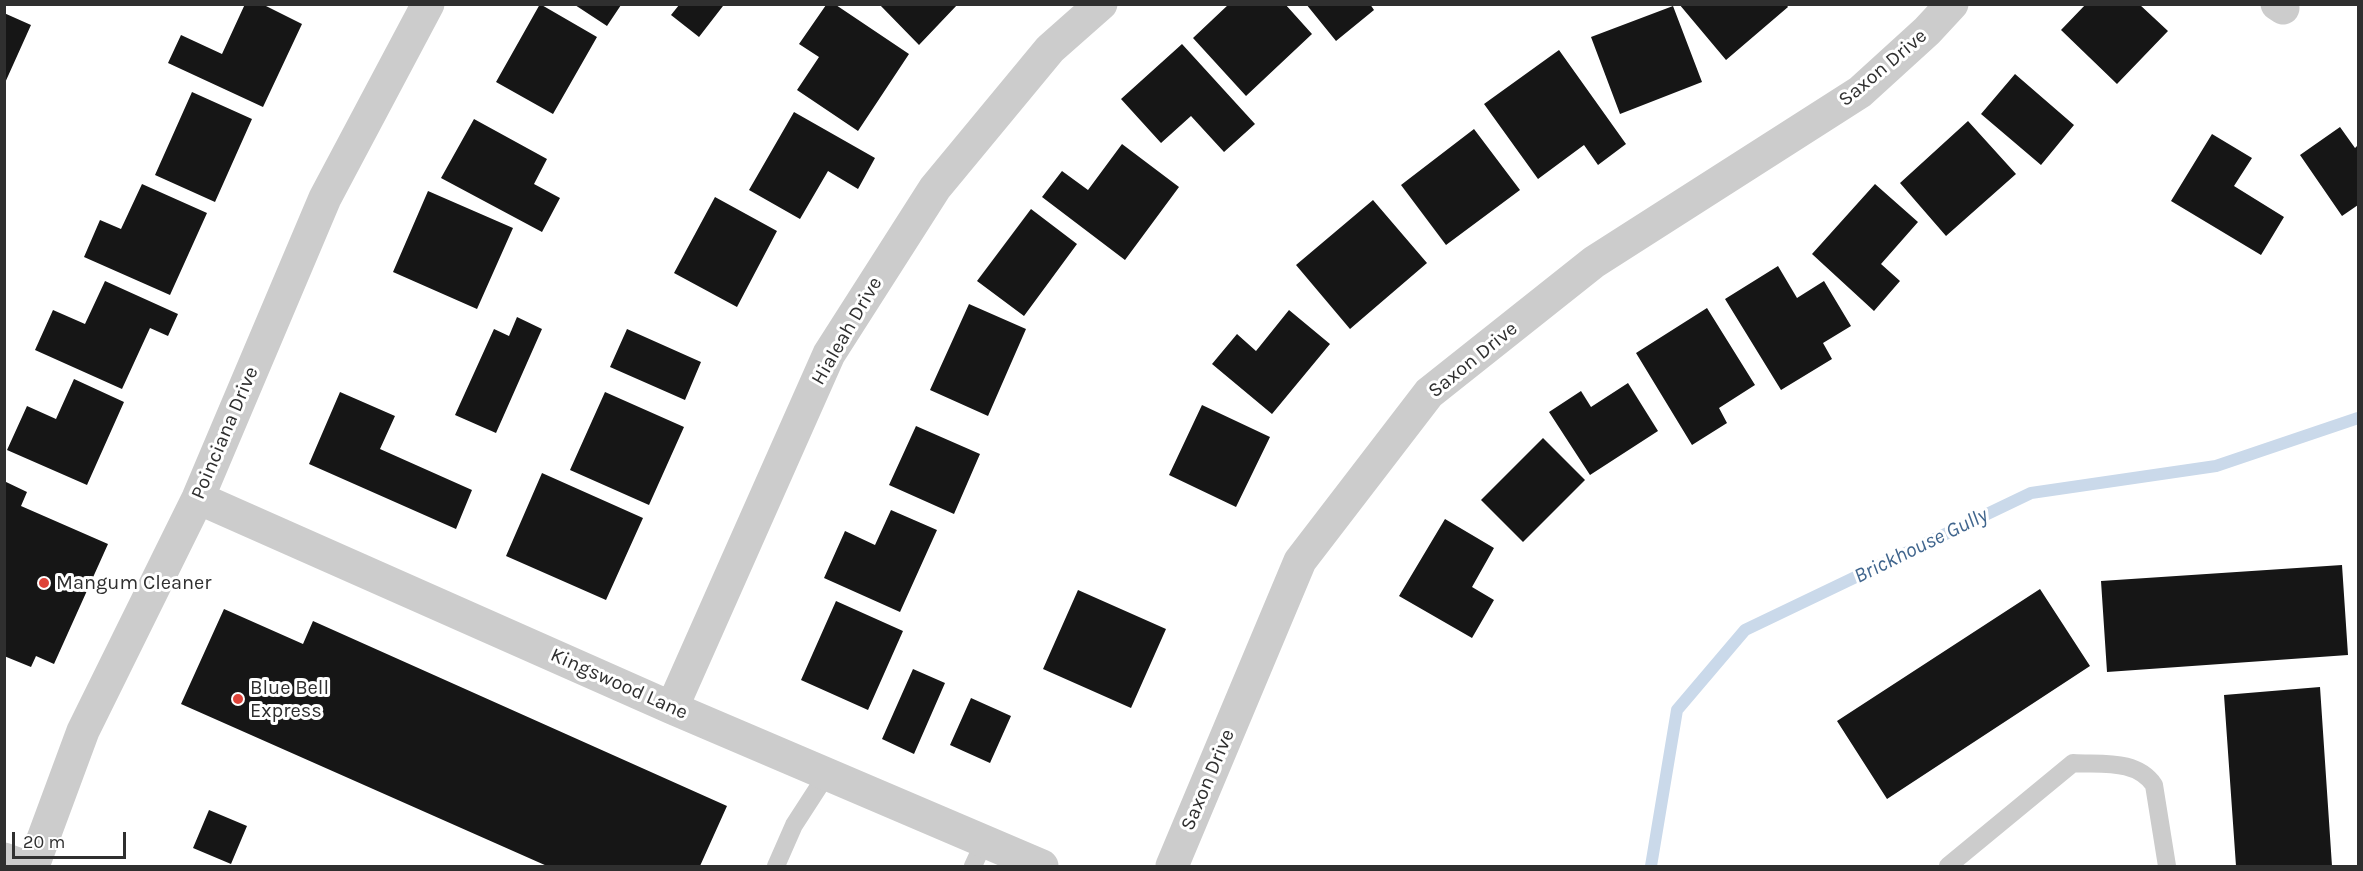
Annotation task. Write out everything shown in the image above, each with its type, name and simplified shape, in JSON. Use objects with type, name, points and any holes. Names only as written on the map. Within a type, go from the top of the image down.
[{"type":"street","name":"Poinciana Drive","points":[[33,867],[83,731],[198,498],[326,198],[428,4]]},
{"type":"street","name":"Hialeah Drive","points":[[672,708],[829,354],[935,188],[1050,49],[1101,4]]},
{"type":"street","name":"Saxon Drive","points":[[1172,867],[1300,561],[1429,393],[1594,262],[1860,92],[1927,31],[1952,4]]},
{"type":"street","name":"Kingswood Lane","points":[[198,498],[672,708],[827,774],[979,854],[1042,867]]},
{"type":"street","points":[[4,859],[23,867]]},
{"type":"lane","points":[[1948,867],[2073,763],[2133,766],[2147,774],[2154,785],[2167,867]]},
{"type":"lane","points":[[776,867],[794,825],[827,774]]},
{"type":"building","points":[[245,4],[262,4],[302,24],[263,107],[168,63],[181,35],[222,54]]},
{"type":"building","points":[[540,4],[597,37],[553,114],[496,82]]},
{"type":"building","points":[[879,4],[958,4],[919,45]]},
{"type":"building","points":[[1229,4],[1285,4],[1312,34],[1246,96],[1193,38]]},
{"type":"building","points":[[1306,4],[1370,4],[1374,10],[1336,41]]},
{"type":"building","points":[[1679,4],[1786,4],[1788,7],[1726,60]]},
{"type":"building","points":[[2086,4],[2139,4],[2168,31],[2117,84],[2061,30]]},
{"type":"building","points":[[575,5],[621,5],[607,26]]},
{"type":"building","points":[[679,5],[723,6],[699,37],[671,15]]},
{"type":"building","points":[[826,5],[836,5],[909,54],[858,131],[797,90],[819,57],[799,44]]},
{"type":"building","points":[[1673,6],[1702,82],[1620,114],[1591,37]]},
{"type":"building","points":[[4,13],[31,25],[4,85]]},
{"type":"building","points":[[1182,44],[1255,124],[1224,152],[1191,116],[1161,143],[1121,99]]},
{"type":"building","points":[[1559,50],[1626,144],[1598,165],[1584,145],[1538,179],[1484,104]]},
{"type":"building","points":[[2015,74],[2074,125],[2041,165],[1981,114]]},
{"type":"building","points":[[192,92],[252,119],[215,202],[155,175]]},
{"type":"building","points":[[794,112],[875,158],[858,189],[828,171],[800,219],[749,190]]},
{"type":"building","points":[[474,119],[547,159],[534,184],[560,198],[542,232],[441,178]]},
{"type":"building","points":[[1968,121],[2016,174],[1946,236],[1900,183]]},
{"type":"building","points":[[2340,127],[2355,148],[2358,145],[2358,205],[2342,216],[2300,155]]},
{"type":"building","points":[[1474,129],[1520,190],[1446,245],[1401,185]]},
{"type":"building","points":[[2212,134],[2252,158],[2234,186],[2284,217],[2261,255],[2171,201]]},
{"type":"building","points":[[1122,144],[1179,187],[1125,260],[1042,197],[1062,171],[1088,190]]},
{"type":"building","points":[[142,184],[207,213],[170,295],[84,257],[100,220],[121,229]]},
{"type":"building","points":[[1875,184],[1918,222],[1881,264],[1900,281],[1874,311],[1812,254]]},
{"type":"building","points":[[428,191],[513,228],[477,309],[393,272]]},
{"type":"building","points":[[715,197],[777,231],[737,307],[674,273]]},
{"type":"building","points":[[1373,200],[1427,263],[1350,329],[1296,265]]},
{"type":"building","points":[[1031,209],[1077,244],[1024,316],[977,281]]},
{"type":"building","points":[[1778,266],[1797,298],[1824,281],[1851,326],[1823,343],[1832,359],[1781,390],[1725,299]]},
{"type":"building","points":[[105,281],[178,314],[168,336],[150,328],[122,389],[35,350],[53,310],[85,324]]},
{"type":"building","points":[[969,304],[1026,329],[988,416],[930,390]]},
{"type":"building","points":[[1707,308],[1755,385],[1719,408],[1727,423],[1692,445],[1636,353]]},
{"type":"building","points":[[1289,310],[1330,344],[1272,414],[1212,364],[1237,334],[1256,351]]},
{"type":"building","points":[[517,317],[542,329],[496,433],[455,415],[494,329],[509,336]]},
{"type":"building","points":[[627,329],[701,362],[685,400],[610,367]]},
{"type":"building","points":[[74,379],[124,402],[87,485],[7,450],[27,406],[56,419]]},
{"type":"building","points":[[1628,383],[1658,431],[1590,475],[1549,412],[1581,391],[1591,407]]},
{"type":"building","points":[[340,392],[395,416],[380,449],[472,490],[456,529],[309,464]]},
{"type":"building","points":[[605,392],[684,427],[649,505],[570,470]]},
{"type":"building","points":[[1202,405],[1270,437],[1236,507],[1169,475]]},
{"type":"building","points":[[916,426],[980,454],[954,514],[889,485]]},
{"type":"building","points":[[1543,438],[1585,480],[1523,542],[1481,500]]},
{"type":"building","points":[[542,473],[643,518],[606,600],[506,556]]},
{"type":"building","points":[[4,481],[27,492],[21,506],[108,544],[54,664],[36,656],[31,667],[4,656]]},
{"type":"building","points":[[891,510],[937,530],[900,612],[824,578],[845,531],[875,545]]},
{"type":"building","points":[[1445,519],[1494,548],[1472,587],[1494,600],[1472,638],[1399,596]]},
{"type":"building","points":[[2342,565],[2348,655],[2107,672],[2101,581]]},
{"type":"building","points":[[2040,589],[2090,666],[1887,799],[1837,721]]},
{"type":"building","points":[[1078,590],[1166,629],[1131,708],[1043,669]]},
{"type":"building","points":[[836,601],[903,631],[868,710],[801,680]]},
{"type":"building","points":[[224,609],[303,644],[313,621],[727,806],[700,866],[547,866],[181,704]]},
{"type":"building","points":[[913,669],[945,683],[914,754],[882,739]]},
{"type":"building","points":[[2320,687],[2332,866],[2236,866],[2224,695]]},
{"type":"building","points":[[971,698],[1011,716],[990,763],[950,745]]},
{"type":"building","points":[[209,810],[247,826],[231,864],[193,848]]},
{"type":"waterway","name":"Brickhouse Gully","points":[[1651,866],[1677,710],[1745,630],[2031,493],[2216,466],[2358,418]]},
{"type":"place","name":"Mangum Cleaner","points":[[44,583]]},
{"type":"place","name":"Blue Bell Express","points":[[238,699]]}]
